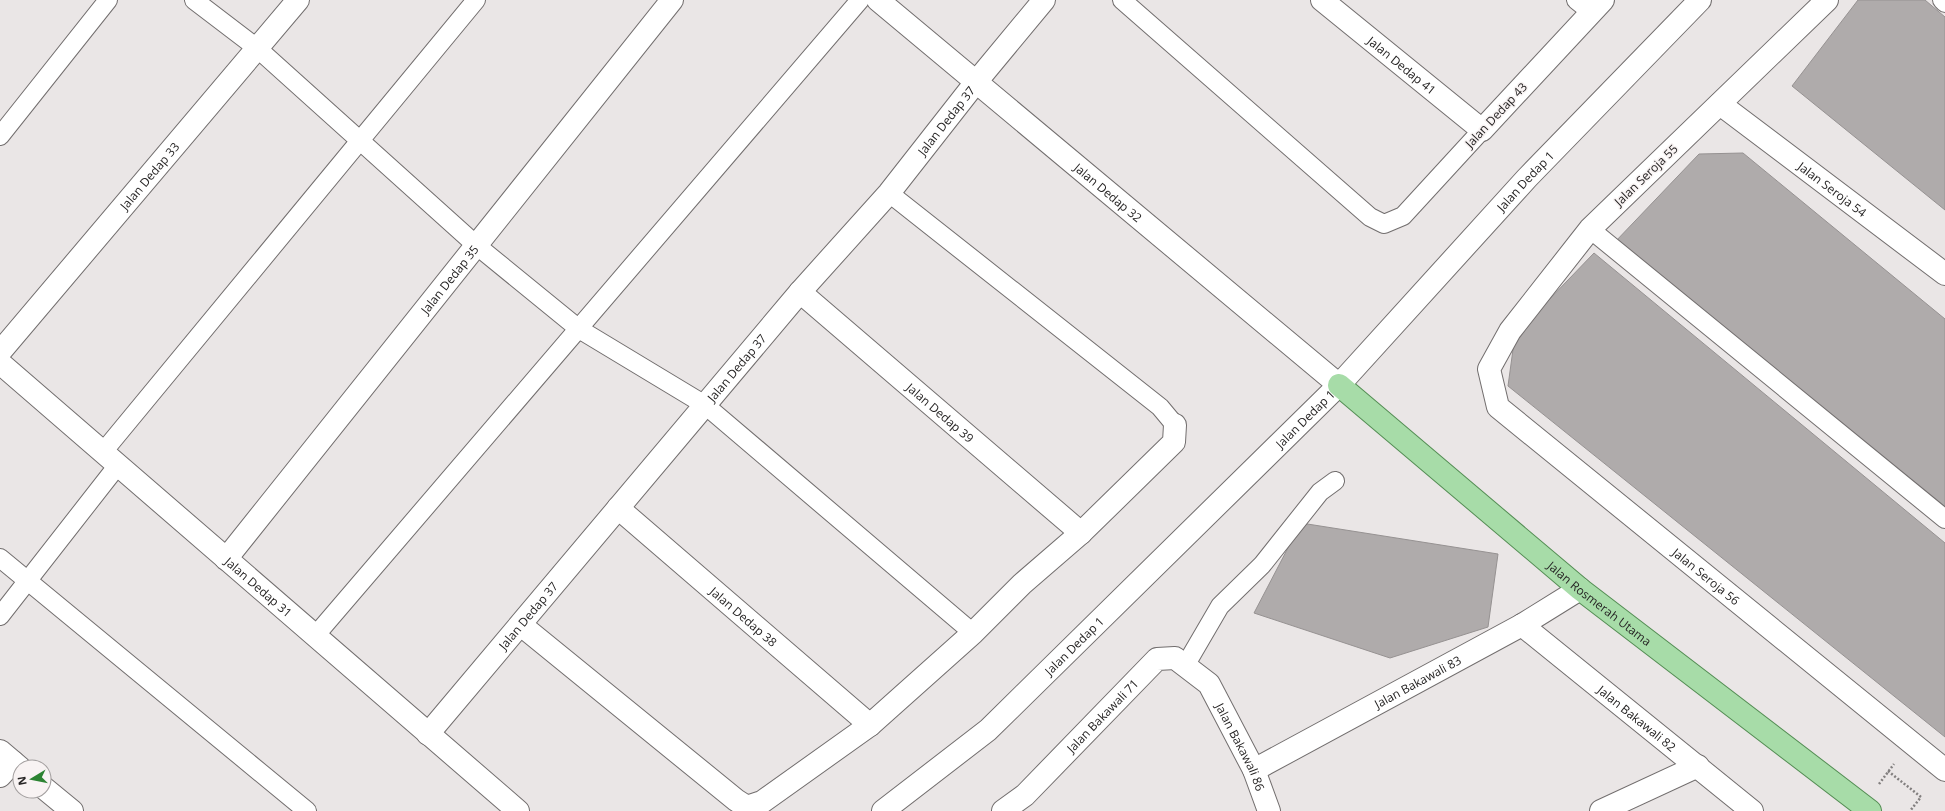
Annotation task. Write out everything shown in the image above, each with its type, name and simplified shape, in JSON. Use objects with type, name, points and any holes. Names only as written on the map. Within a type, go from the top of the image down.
[{"type":"main road","name":"Jalan Rosmerah Utama","points":[[1339,385],[1580,589],[1867,808]]},
{"type":"street","name":"Jalan Dedap 33","points":[[0,352],[298,0]]},
{"type":"street","name":"Jalan Dedap 35","points":[[226,559],[672,0]]},
{"type":"street","name":"Jalan Dedap 32","points":[[878,0],[1339,385]]},
{"type":"street","name":"Jalan Dedap 37","points":[[428,734],[800,292],[889,193],[976,82],[1044,0]]},
{"type":"street","name":"Jalan Dedap 41","points":[[1322,0],[1482,130]]},
{"type":"street","name":"Jalan Dedap 1","points":[[883,811],[988,730],[1339,385],[1527,178],[1700,0]]},
{"type":"street","name":"Jalan Seroja 55","points":[[1489,369],[1510,331],[1590,229],[1827,0]]},
{"type":"street","name":"Jalan Dedap 43","points":[[1482,130],[1590,4]]},
{"type":"street","name":"Jalan Seroja 54","points":[[1720,104],[1945,274]]},
{"type":"street","name":"Jalan Dedap 39","points":[[800,292],[1081,533]]},
{"type":"street","name":"Jalan Dedap 31","points":[[0,363],[518,811]]},
{"type":"street","name":"Jalan Seroja 56","points":[[1489,369],[1498,407],[1910,740],[1945,770]]},
{"type":"street","points":[[521,624],[729,795],[747,807],[762,802],[870,725],[973,633],[1022,584],[1081,533],[1174,442],[1176,425]]},
{"type":"street","name":"Jalan Dedap 38","points":[[618,508],[870,725]]},
{"type":"street","name":"Jalan Bakawali 83","points":[[1254,770],[1522,625],[1580,589]]},
{"type":"street","name":"Jalan Bakawali 82","points":[[1522,625],[1752,811]]},
{"type":"street","name":"Jalan Bakawali 71","points":[[1003,811],[1028,803],[1157,659],[1175,658],[1209,684]]},
{"type":"street","name":"Jalan Bakawali 86","points":[[1209,684],[1254,770],[1269,811]]},
{"type":"street","points":[[1601,811],[1698,766]]},
{"type":"street","points":[[52,795],[72,811]]},
{"type":"lane","points":[[0,136],[108,0]]},
{"type":"lane","points":[[194,0],[257,48],[476,245],[579,329],[705,405],[973,633]]},
{"type":"lane","points":[[0,616],[28,580],[110,459],[360,141],[476,0]]},
{"type":"lane","points":[[315,636],[860,0]]},
{"type":"lane","name":"Jalan Dedap 43","points":[[1122,0],[1370,217],[1384,224],[1403,216],[1482,130]]},
{"type":"lane","points":[[1942,0],[1945,3]]},
{"type":"lane","points":[[889,193],[1160,407],[1176,425]]},
{"type":"lane","points":[[1590,229],[1945,519]]},
{"type":"lane","points":[[1185,666],[1220,606],[1262,565],[1320,492],[1335,481]]},
{"type":"lane","points":[[0,558],[307,811]]},
{"type":"path","points":[[1867,808],[1888,771],[1910,740]]},
{"type":"path","points":[[1888,771],[1921,797],[1910,811]]},
{"type":"building","points":[[1858,0],[1925,0],[1945,17],[1945,210],[1792,86]]},
{"type":"building","points":[[1743,153],[1945,319],[1945,508],[1614,243],[1699,154]]},
{"type":"building","points":[[1594,253],[1945,543],[1945,737],[1508,386],[1515,335]]},
{"type":"building","points":[[1301,523],[1498,554],[1488,627],[1390,658],[1254,613]]}]
